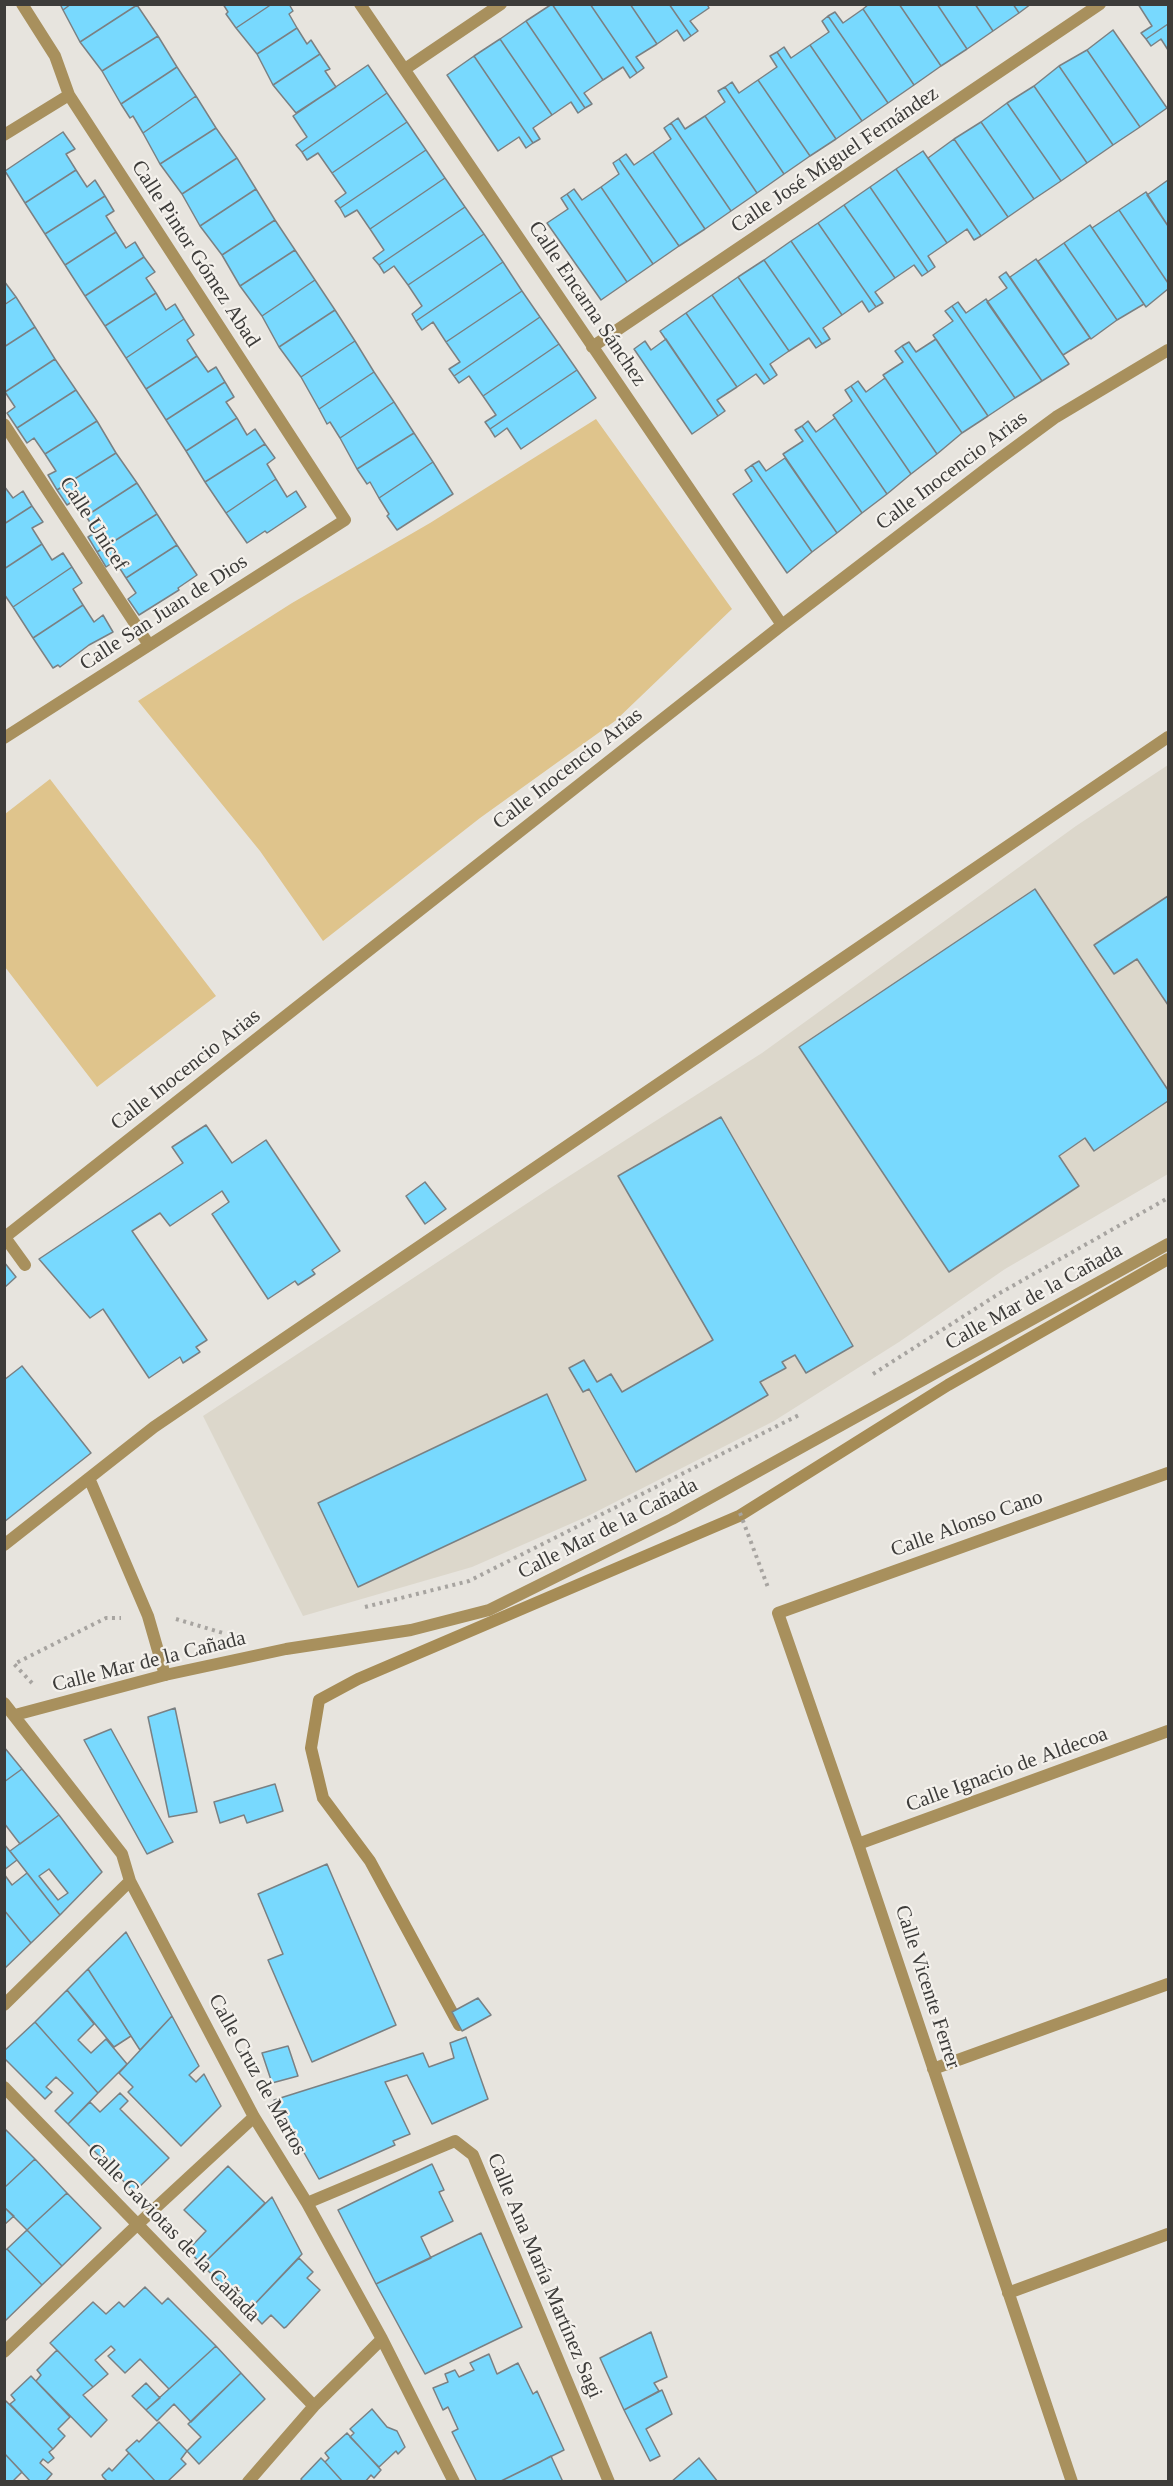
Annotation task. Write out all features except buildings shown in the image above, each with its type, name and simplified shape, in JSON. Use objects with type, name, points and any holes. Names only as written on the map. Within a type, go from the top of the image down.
[{"type":"street","name":"Calle Pintor Gómez Abad","points":[[22,4],[56,56],[69,95],[345,520]]},
{"type":"street","name":"Calle Encarna Sánchez","points":[[360,4],[782,625]]},
{"type":"street","points":[[405,69],[501,4]]},
{"type":"street","name":"Calle José Miguel Fernández","points":[[592,347],[1100,4]]},
{"type":"street","points":[[4,135],[69,95]]},
{"type":"street","name":"Calle Inocencio Arias","points":[[5,1237],[782,625],[1056,417],[1168,350]]},
{"type":"street","name":"Calle Unicef","points":[[4,424],[149,645]]},
{"type":"street","name":"Calle San Juan de Dios","points":[[4,738],[345,520]]},
{"type":"street","points":[[4,1545],[154,1427],[1168,737]]},
{"type":"street","points":[[5,1237],[25,1265]]},
{"type":"street","name":"Calle Mar de la Cañada","points":[[15,1715],[165,1675],[286,1649],[411,1630],[489,1610],[672,1519],[1168,1244]]},
{"type":"street","name":"Calle Alonso Cano","points":[[778,1613],[1168,1473]]},
{"type":"street","points":[[89,1478],[148,1616],[165,1675]]},
{"type":"street","name":"Calle Vicente Ferrer","points":[[778,1613],[1072,2481]]},
{"type":"street","name":"Calle Cruz de Martos","points":[[4,1703],[122,1854],[130,1881],[254,2117],[307,2203],[382,2339],[454,2481]]},
{"type":"street","name":"Calle Ignacio de Aldecoa","points":[[858,1844],[1168,1731]]},
{"type":"street","points":[[4,2005],[130,1881]]},
{"type":"street","points":[[933,2069],[1168,1984]]},
{"type":"street","name":"Calle Gaviotas de la Cañada","points":[[4,2086],[314,2406]]},
{"type":"street","points":[[4,2352],[254,2117]]},
{"type":"street","name":"Calle Ana María Martínez Sagi","points":[[307,2203],[455,2141],[473,2155],[609,2481]]},
{"type":"street","points":[[1008,2293],[1168,2234]]},
{"type":"street","points":[[248,2481],[314,2406],[382,2339]]},
{"type":"path","points":[[866,1378],[1000,1293],[1168,1198]]},
{"type":"path","points":[[357,1609],[468,1581],[805,1412]]},
{"type":"path","points":[[738,1507],[778,1613]]},
{"type":"path","points":[[53,1705],[15,1664],[106,1618],[148,1616],[183,1620],[221,1633],[233,1634]]},
{"type":"shaded area","points":[[596,419],[732,609],[615,721],[480,818],[323,941],[260,851],[138,701],[292,603],[430,523]]},
{"type":"shaded area","points":[[1168,765],[1168,1174],[1005,1269],[899,1342],[774,1421],[586,1517],[472,1567],[303,1616],[203,1416],[552,1187],[762,1053],[1076,826]]},
{"type":"shaded area","points":[[50,779],[216,996],[97,1087],[5,967],[5,814]]},
{"type":"waterway","points":[[459,2025],[370,1861],[323,1798],[311,1748],[319,1700],[358,1679],[739,1516],[948,1385],[1168,1259]]}]
